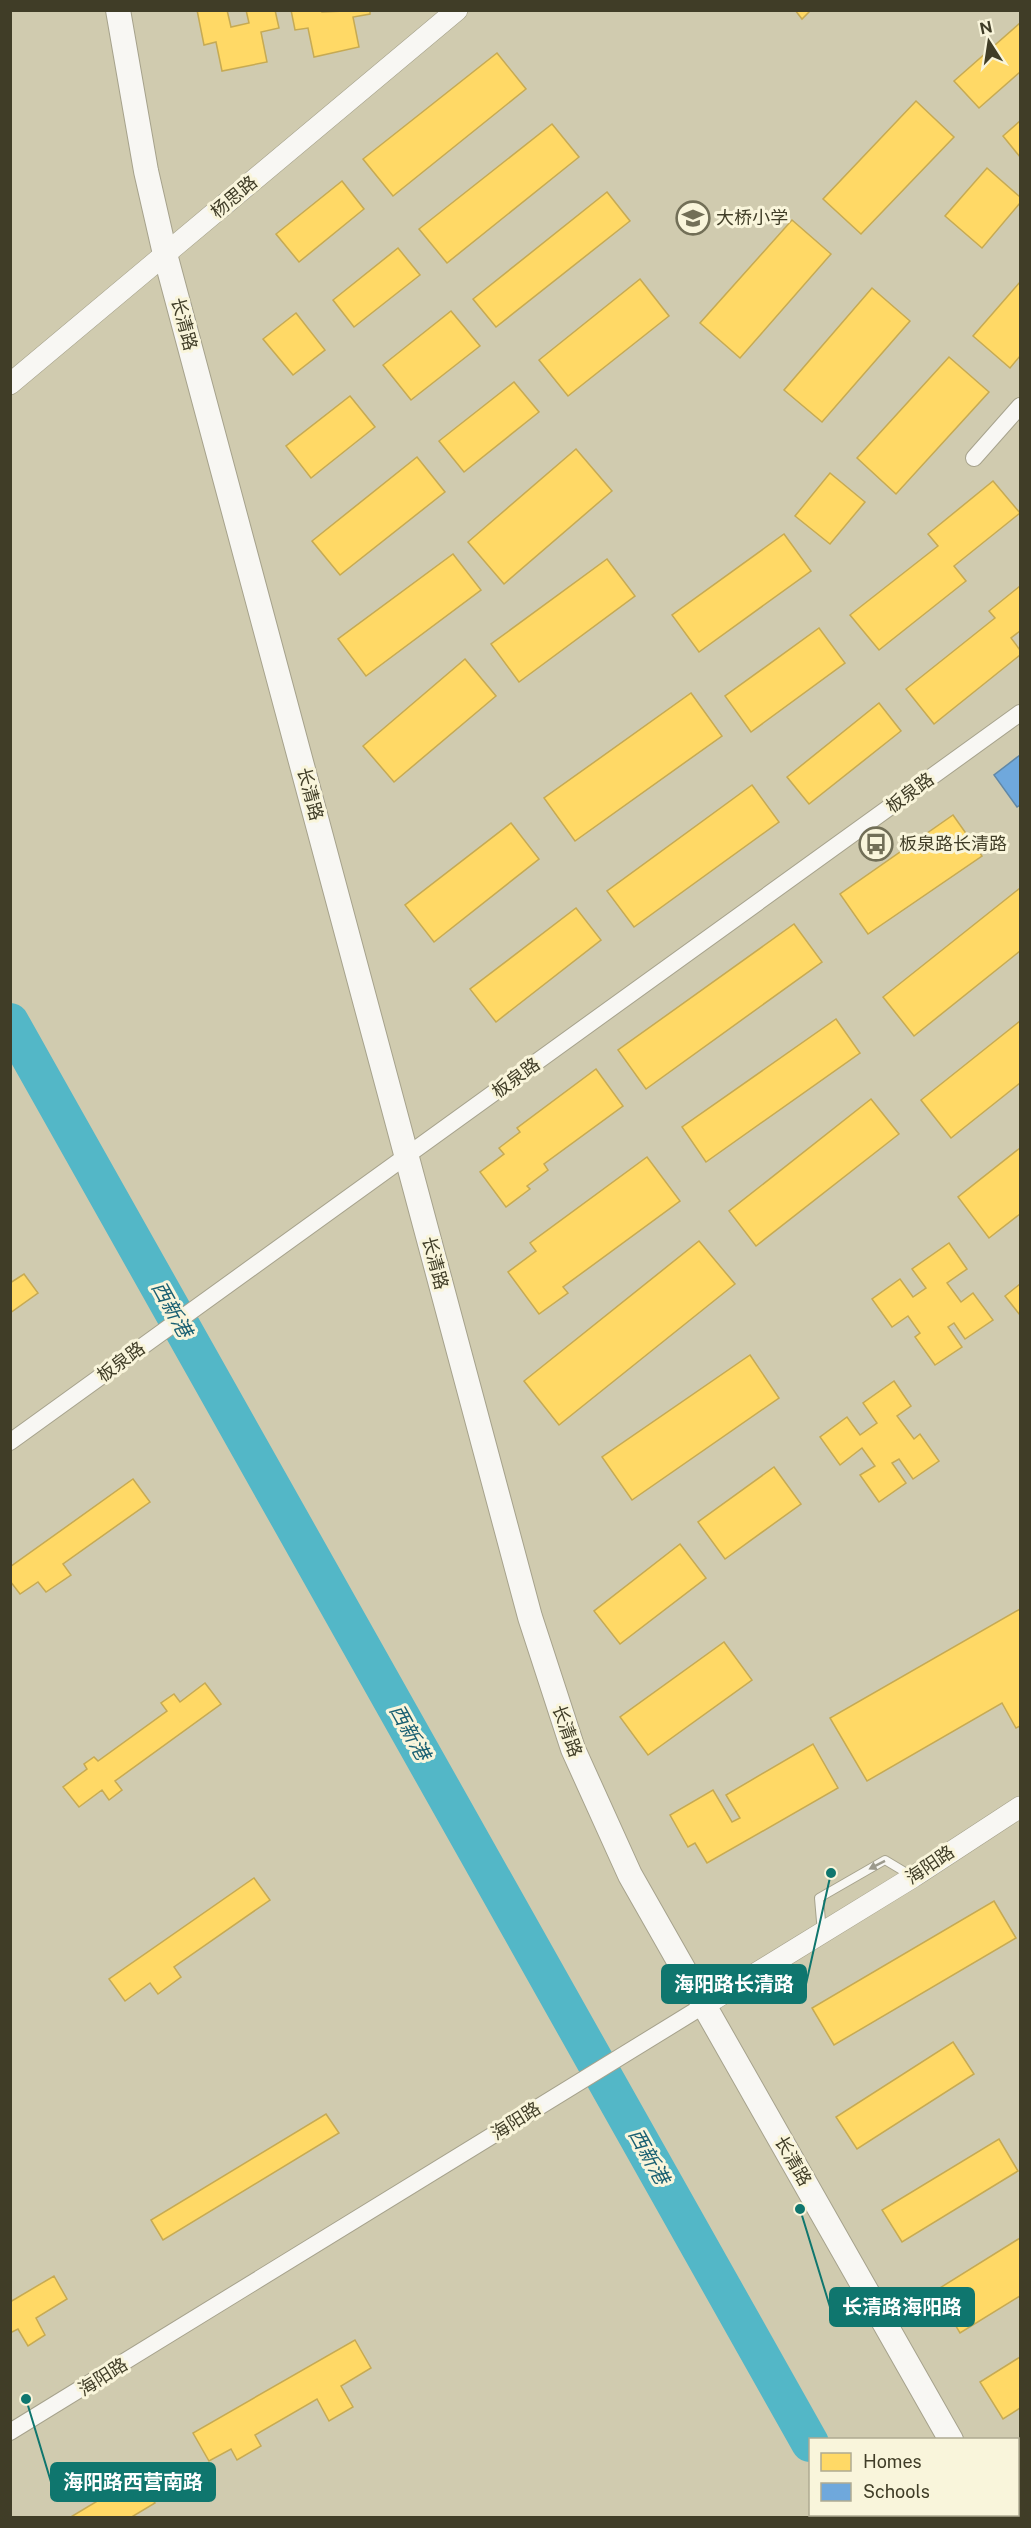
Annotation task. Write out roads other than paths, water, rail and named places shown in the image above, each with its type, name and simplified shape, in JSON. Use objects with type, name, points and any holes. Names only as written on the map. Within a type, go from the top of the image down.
[{"type":"main road","name":"长清路","points":[[118,10],[146,171],[165,254],[530,1617],[554,1694],[573,1749],[630,1875],[950,2438]]},
{"type":"street","name":"杨思路","points":[[10,384],[457,10]]},
{"type":"street","points":[[974,458],[1020,406]]},
{"type":"street","name":"板泉路","points":[[10,1442],[1020,714]]},
{"type":"street","name":"海阳路","points":[[10,2432],[822,1934],[1020,1807]]},
{"type":"lane","points":[[822,1934],[819,1898],[885,1860],[913,1877]]},
{"type":"waterway","name":"西新港","points":[[10,1022],[809,2441]]},
{"type":"place","name":"大桥小学","points":[[693,218]]},
{"type":"place","name":"板泉路长清路","points":[[876,844]]},
{"type":"place","name":"海阳路长清路","points":[[831,1873]]},
{"type":"place","name":"长清路海阳路","points":[[800,2209]]},
{"type":"place","name":"海阳路西营南路","points":[[26,2399]]}]
